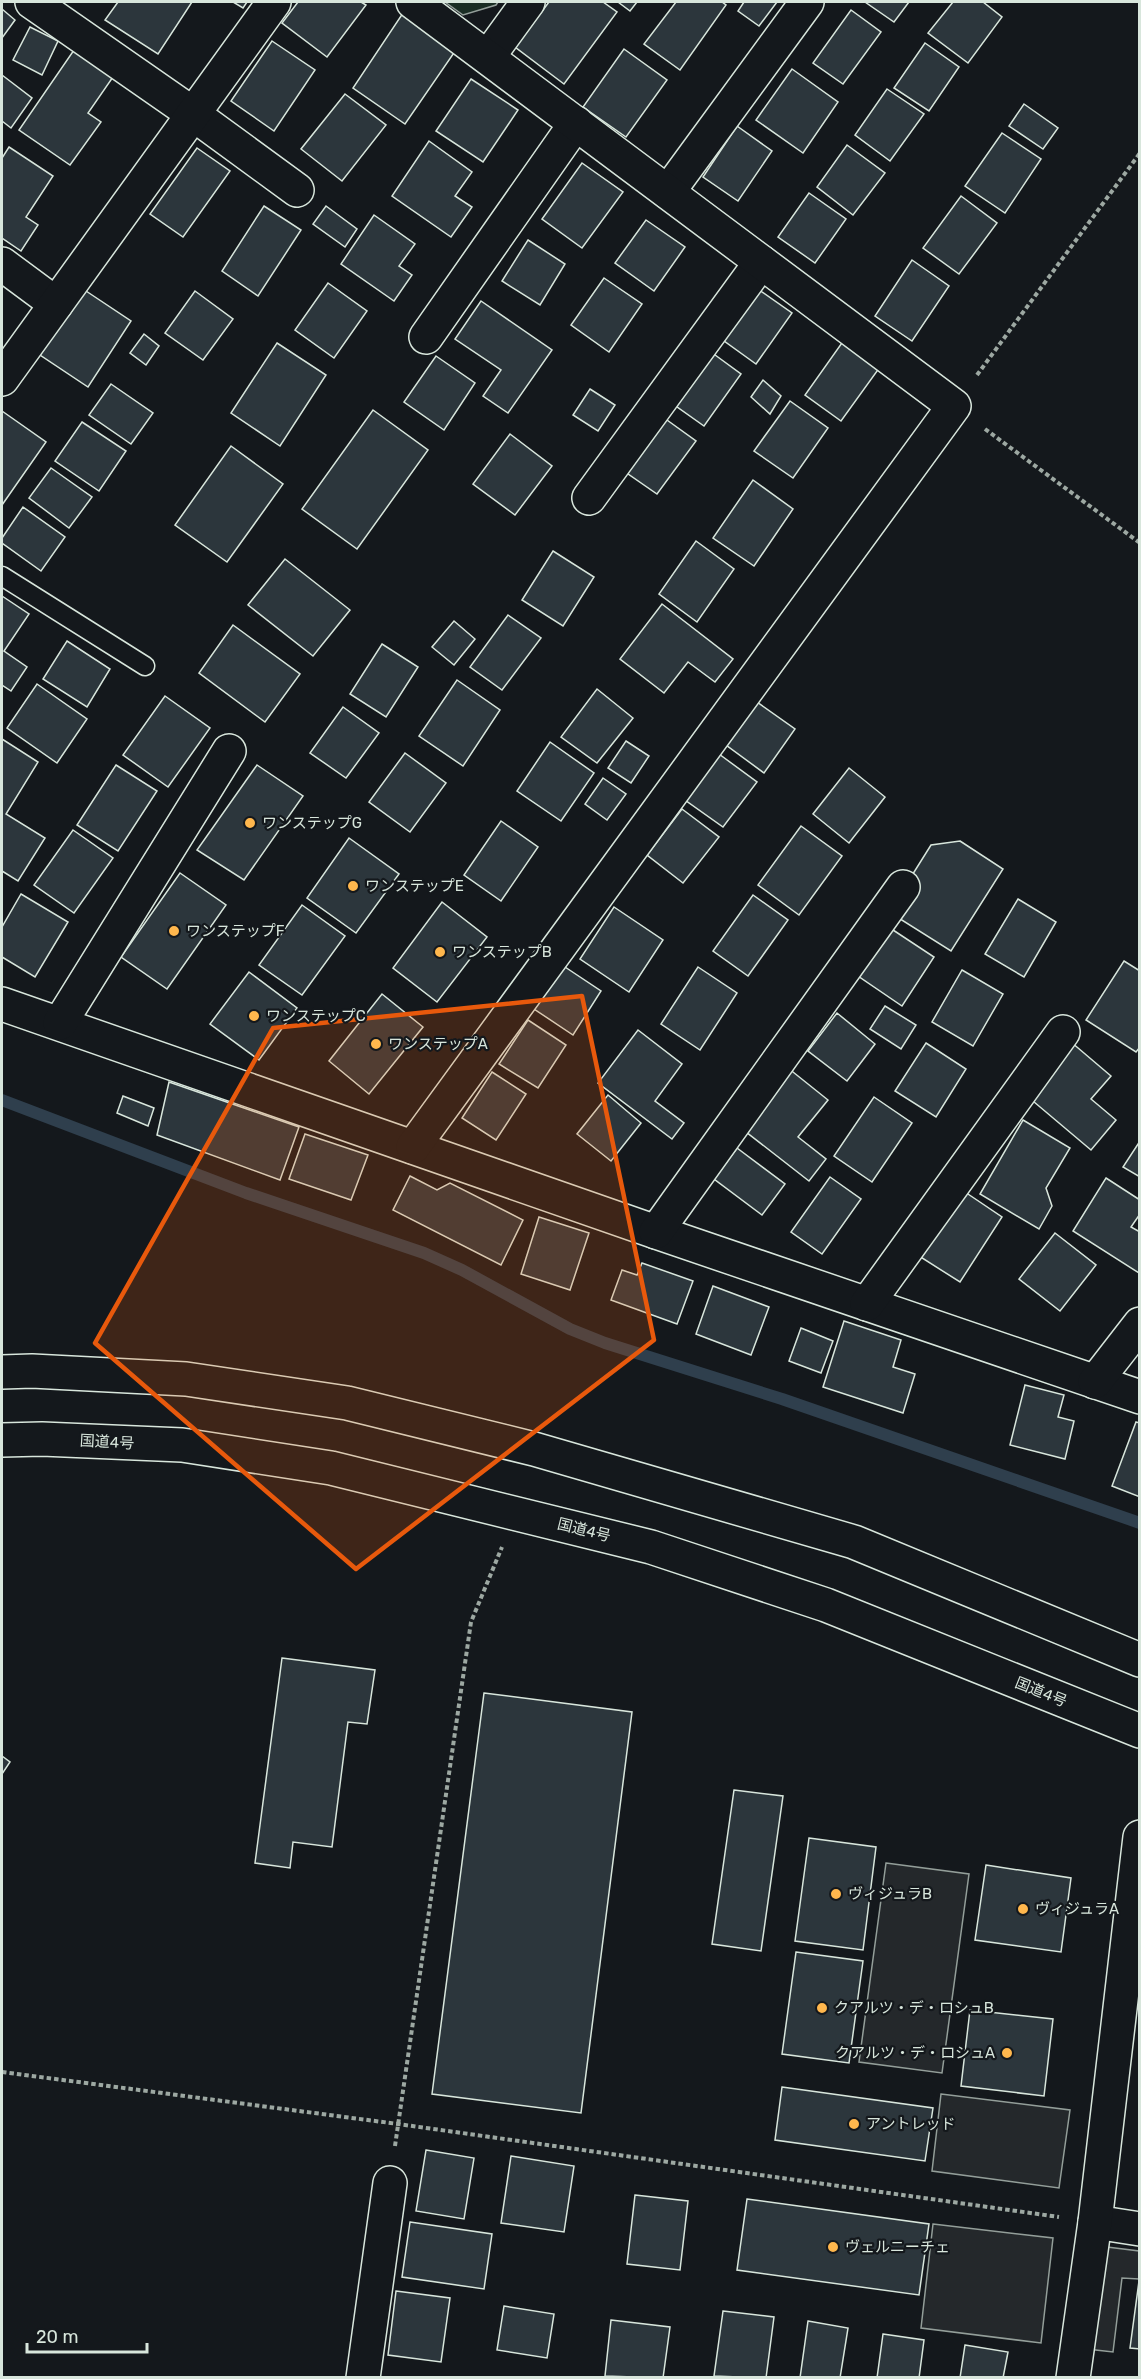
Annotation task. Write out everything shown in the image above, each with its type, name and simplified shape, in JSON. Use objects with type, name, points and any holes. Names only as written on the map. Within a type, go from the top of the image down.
[{"type":"main road","points":[[32,2],[193,114],[297,190]]},
{"type":"main road","points":[[2,380],[274,2]]},
{"type":"main road","points":[[413,2],[954,406],[413,1148]]},
{"type":"main road","points":[[488,57],[528,2]]},
{"type":"main road","points":[[668,192],[807,2]]},
{"type":"main road","points":[[426,337],[576,123]]},
{"type":"main road","points":[[589,498],[761,262]]},
{"type":"main road","points":[[2,264],[56,304]]},
{"type":"main road","points":[[60,1023],[229,751]]},
{"type":"main road","points":[[656,1232],[903,887]]},
{"type":"main road","points":[[2,1004],[656,1232],[1140,1397]]},
{"type":"main road","points":[[867,1304],[1063,1032]]},
{"type":"main road","points":[[1095,1382],[1140,1324]]},
{"type":"main road","points":[[2,1372],[32,1371],[198,1381],[347,1403],[534,1449],[854,1542],[1140,1660]]},
{"type":"main road","name":"国道4号","points":[[2,1440],[42,1438],[182,1445],[332,1468],[651,1547],[826,1605],[1140,1731]]},
{"type":"main road","points":[[1073,2378],[1095,2222],[1140,1837]]},
{"type":"main road","points":[[363,2378],[390,2183]]},
{"type":"main road","points":[[1095,2222],[1140,2229]]},
{"type":"lane","points":[[2,576],[145,666]]},
{"type":"path","points":[[1140,153],[954,406],[1140,543]]},
{"type":"path","points":[[390,2183],[471,1622],[516,1514]]},
{"type":"path","points":[[2,2072],[398,2124],[1095,2222]]},
{"type":"highlighted area","points":[[582,996],[654,1340],[356,1569],[95,1343],[273,1028]]},
{"type":"green space","points":[[445,2],[498,2],[496,5],[463,15]]},
{"type":"shaded area","points":[[886,1863],[969,1874],[942,2073],[859,2062]]},
{"type":"shaded area","points":[[941,2094],[1070,2110],[1059,2188],[932,2171]]},
{"type":"shaded area","points":[[933,2224],[1053,2238],[1041,2343],[921,2328]]},
{"type":"shaded area","points":[[1099,2246],[1139,2251],[1139,2279],[1122,2278],[1113,2352],[1087,2349]]},
{"type":"building","points":[[118,2],[192,2],[158,54],[105,20]]},
{"type":"building","points":[[233,2],[247,2],[243,8]]},
{"type":"building","points":[[298,2],[361,2],[366,5],[327,57],[282,23]]},
{"type":"building","points":[[549,2],[603,2],[617,12],[564,84],[515,47]]},
{"type":"building","points":[[618,2],[637,2],[630,11]]},
{"type":"building","points":[[676,2],[722,2],[726,5],[680,70],[644,44]]},
{"type":"building","points":[[744,2],[777,2],[759,26],[738,11]]},
{"type":"building","points":[[865,2],[909,2],[894,22]]},
{"type":"building","points":[[953,2],[983,2],[1002,17],[968,63],[928,33]]},
{"type":"building","points":[[2,9],[15,20],[2,38]]},
{"type":"building","points":[[405,10],[458,47],[405,124],[353,88]]},
{"type":"building","points":[[851,10],[881,32],[843,84],[813,63]]},
{"type":"building","points":[[30,27],[58,41],[42,75],[13,60]]},
{"type":"building","points":[[272,41],[315,70],[274,131],[231,101]]},
{"type":"building","points":[[925,43],[959,67],[929,111],[894,88]]},
{"type":"building","points":[[624,49],[667,80],[626,137],[583,107]]},
{"type":"building","points":[[74,50],[113,77],[88,113],[101,122],[70,165],[19,130]]},
{"type":"building","points":[[792,69],[838,102],[803,153],[756,120]]},
{"type":"building","points":[[2,75],[32,98],[11,128],[2,121]]},
{"type":"building","points":[[471,79],[518,110],[483,162],[436,131]]},
{"type":"building","points":[[887,89],[924,114],[890,161],[855,135]]},
{"type":"building","points":[[345,94],[386,125],[342,181],[301,149]]},
{"type":"building","points":[[1024,104],[1058,128],[1043,149],[1009,126]]},
{"type":"building","points":[[737,126],[772,151],[738,201],[703,177]]},
{"type":"building","points":[[1002,133],[1041,159],[1005,213],[965,186]]},
{"type":"building","points":[[429,141],[472,172],[455,196],[472,207],[451,237],[392,196]]},
{"type":"building","points":[[847,145],[885,173],[853,215],[817,187]]},
{"type":"building","points":[[9,147],[53,176],[26,217],[38,225],[21,251],[2,238],[2,158]]},
{"type":"building","points":[[197,148],[230,171],[183,237],[150,214]]},
{"type":"building","points":[[582,163],[623,192],[582,248],[542,219]]},
{"type":"building","points":[[809,193],[846,219],[815,263],[778,237]]},
{"type":"building","points":[[961,196],[997,223],[959,274],[923,248]]},
{"type":"building","points":[[264,206],[301,230],[258,296],[222,271]]},
{"type":"building","points":[[326,206],[357,229],[345,247],[313,224]]},
{"type":"building","points":[[374,215],[415,244],[399,266],[412,275],[394,301],[341,264]]},
{"type":"building","points":[[646,220],[685,247],[654,291],[615,263]]},
{"type":"building","points":[[528,240],[565,264],[540,305],[502,281]]},
{"type":"building","points":[[912,260],[949,286],[912,341],[875,316]]},
{"type":"building","points":[[604,278],[642,304],[609,352],[571,325]]},
{"type":"building","points":[[328,283],[367,311],[334,358],[295,330]]},
{"type":"building","points":[[755,287],[792,313],[756,364],[720,338]]},
{"type":"building","points":[[83,289],[131,321],[88,387],[40,355]]},
{"type":"building","points":[[195,291],[233,319],[203,360],[165,333]]},
{"type":"building","points":[[481,301],[552,350],[508,413],[483,396],[501,370],[455,339]]},
{"type":"building","points":[[144,334],[159,346],[146,365],[130,353]]},
{"type":"building","points":[[844,340],[880,367],[841,421],[805,395]]},
{"type":"building","points":[[277,343],[326,375],[280,446],[231,413]]},
{"type":"building","points":[[711,352],[741,374],[704,426],[673,404]]},
{"type":"building","points":[[436,356],[475,383],[444,430],[404,402]]},
{"type":"building","points":[[763,380],[781,396],[770,414],[751,397]]},
{"type":"building","points":[[111,384],[153,413],[131,444],[89,415]]},
{"type":"building","points":[[590,389],[615,405],[598,431],[573,415]]},
{"type":"building","points":[[790,401],[828,428],[793,478],[754,451]]},
{"type":"building","points":[[373,410],[428,450],[357,549],[302,509]]},
{"type":"building","points":[[2,411],[46,442],[2,505]]},
{"type":"building","points":[[660,415],[696,441],[657,494],[621,469]]},
{"type":"building","points":[[82,422],[126,451],[99,491],[55,461]]},
{"type":"building","points":[[510,434],[552,466],[515,515],[473,484]]},
{"type":"building","points":[[231,446],[283,484],[227,562],[175,525]]},
{"type":"building","points":[[51,468],[92,497],[69,528],[29,498]]},
{"type":"building","points":[[753,480],[793,509],[754,566],[713,538]]},
{"type":"building","points":[[23,507],[65,537],[41,571],[2,543],[2,538]]},
{"type":"building","points":[[696,541],[734,569],[697,622],[659,594]]},
{"type":"building","points":[[553,551],[594,577],[563,626],[522,600]]},
{"type":"building","points":[[285,559],[350,610],[313,656],[248,605]]},
{"type":"building","points":[[2,596],[29,614],[4,651],[27,667],[11,691],[2,685]]},
{"type":"building","points":[[662,604],[733,659],[715,682],[688,662],[664,693],[620,659]]},
{"type":"building","points":[[508,615],[541,638],[502,690],[470,667]]},
{"type":"building","points":[[454,621],[475,639],[454,665],[432,647]]},
{"type":"building","points":[[233,625],[300,674],[265,722],[199,673]]},
{"type":"building","points":[[67,641],[110,669],[87,707],[43,679]]},
{"type":"building","points":[[382,644],[418,667],[386,717],[350,694]]},
{"type":"building","points":[[457,680],[500,710],[463,766],[419,736]]},
{"type":"building","points":[[37,684],[87,719],[57,763],[7,728]]},
{"type":"building","points":[[597,689],[633,718],[597,763],[561,737]]},
{"type":"building","points":[[165,696],[210,728],[168,787],[123,755]]},
{"type":"building","points":[[757,702],[795,729],[764,773],[726,745]]},
{"type":"building","points":[[343,707],[379,733],[346,778],[310,753]]},
{"type":"building","points":[[2,739],[38,762],[6,814],[45,838],[18,881],[2,871]]},
{"type":"building","points":[[626,741],[649,756],[631,783],[608,768]]},
{"type":"building","points":[[550,742],[594,773],[561,821],[517,791]]},
{"type":"building","points":[[405,753],[446,783],[410,832],[369,802]]},
{"type":"building","points":[[719,754],[757,782],[723,827],[685,800]]},
{"type":"building","points":[[116,765],[157,791],[118,851],[77,825]]},
{"type":"building","name":"ワンステップG","points":[[257,765],[303,796],[244,880],[197,850]]},
{"type":"building","points":[[849,768],[885,797],[849,843],[813,814]]},
{"type":"building","points":[[603,778],[626,794],[607,820],[585,804]]},
{"type":"building","points":[[682,809],[719,837],[683,883],[647,855]]},
{"type":"building","points":[[501,821],[538,847],[501,901],[464,875]]},
{"type":"building","points":[[801,826],[842,856],[799,915],[758,885]]},
{"type":"building","points":[[73,830],[113,858],[74,913],[34,885]]},
{"type":"building","name":"ワンステップE","points":[[349,838],[399,874],[356,933],[307,898]]},
{"type":"building","points":[[960,841],[1003,869],[951,951],[889,912],[931,845]]},
{"type":"building","name":"ワンステップF","points":[[180,873],[226,905],[167,989],[121,957]]},
{"type":"building","points":[[21,894],[68,922],[35,977],[2,957],[2,927]]},
{"type":"building","points":[[753,895],[788,920],[748,976],[713,951]]},
{"type":"building","points":[[1018,899],[1056,922],[1024,977],[985,954]]},
{"type":"building","name":"ワンステップB","points":[[442,902],[487,937],[437,1002],[393,968]]},
{"type":"building","points":[[302,905],[345,936],[302,995],[259,965]]},
{"type":"building","points":[[614,907],[663,940],[629,992],[580,959]]},
{"type":"building","points":[[890,928],[934,957],[902,1006],[858,976]]},
{"type":"building","points":[[1124,961],[1140,971],[1140,1047],[1136,1052],[1086,1020]]},
{"type":"building","points":[[562,965],[601,991],[573,1035],[534,1009]]},
{"type":"building","points":[[698,967],[737,993],[700,1050],[661,1024]]},
{"type":"building","points":[[962,970],[1003,994],[973,1046],[932,1022]]},
{"type":"building","name":"ワンステップC","points":[[249,972],[297,1008],[259,1060],[210,1024]]},
{"type":"building","name":"ワンステップA","points":[[382,994],[423,1027],[369,1094],[329,1061]]},
{"type":"building","points":[[885,1006],[916,1025],[901,1049],[870,1029]]},
{"type":"building","points":[[837,1013],[875,1044],[847,1081],[808,1051]]},
{"type":"building","points":[[528,1020],[566,1045],[538,1088],[499,1064]]},
{"type":"building","points":[[638,1030],[682,1064],[655,1101],[684,1123],[672,1139],[598,1083]]},
{"type":"building","points":[[1071,1042],[1111,1076],[1091,1099],[1116,1120],[1091,1150],[1027,1096]]},
{"type":"building","points":[[926,1043],[966,1069],[936,1117],[895,1091]]},
{"type":"building","points":[[788,1068],[828,1100],[798,1137],[826,1159],[809,1181],[741,1128]]},
{"type":"building","points":[[492,1072],[526,1094],[496,1140],[462,1118]]},
{"type":"building","points":[[169,1082],[299,1127],[280,1180],[157,1135]]},
{"type":"building","points":[[608,1095],[641,1123],[611,1161],[577,1134]]},
{"type":"building","points":[[123,1096],[154,1108],[148,1126],[117,1113]]},
{"type":"building","points":[[874,1097],[912,1123],[872,1182],[834,1156]]},
{"type":"building","points":[[1023,1120],[1070,1148],[1046,1188],[1052,1206],[1039,1229],[980,1194]]},
{"type":"building","points":[[305,1134],[368,1155],[351,1200],[289,1179]]},
{"type":"building","points":[[1140,1141],[1140,1177],[1123,1167]]},
{"type":"building","points":[[737,1148],[785,1184],[762,1215],[714,1179]]},
{"type":"building","points":[[410,1176],[437,1190],[450,1183],[523,1220],[501,1265],[393,1210]]},
{"type":"building","points":[[830,1177],[861,1199],[822,1254],[791,1232]]},
{"type":"building","points":[[1106,1178],[1140,1200],[1140,1214],[1131,1227],[1140,1232],[1139,1273],[1073,1231]]},
{"type":"building","points":[[962,1190],[1002,1217],[960,1282],[919,1256]]},
{"type":"building","points":[[539,1217],[589,1233],[570,1290],[521,1274]]},
{"type":"building","points":[[1055,1233],[1096,1265],[1060,1311],[1019,1279]]},
{"type":"building","points":[[642,1263],[693,1281],[677,1324],[611,1300],[622,1270],[637,1275]]},
{"type":"building","points":[[713,1286],[769,1307],[751,1355],[696,1334]]},
{"type":"building","points":[[844,1321],[901,1340],[893,1367],[915,1374],[903,1413],[823,1387]]},
{"type":"building","points":[[801,1328],[833,1341],[821,1373],[789,1361]]},
{"type":"building","points":[[1025,1385],[1064,1395],[1058,1417],[1074,1421],[1065,1459],[1010,1445]]},
{"type":"building","points":[[1136,1422],[1140,1423],[1140,1497],[1112,1486]]},
{"type":"building","points":[[282,1658],[375,1670],[367,1724],[348,1722],[332,1847],[293,1842],[290,1868],[255,1863]]},
{"type":"building","points":[[484,1693],[632,1712],[581,2113],[432,2094]]},
{"type":"building","points":[[2,1756],[10,1762],[2,1774]]},
{"type":"building","points":[[734,1790],[783,1796],[761,1951],[712,1944]]},
{"type":"building","name":"ヴィジュラB","points":[[809,1838],[876,1847],[863,1950],[795,1941]]},
{"type":"building","name":"ヴィジュラA","points":[[986,1865],[1071,1878],[1061,1952],[975,1940]]},
{"type":"building","name":"クアルツ・デ・ロシュB","points":[[796,1952],[863,1961],[849,2063],[782,2054]]},
{"type":"building","name":"クアルツ・デ・ロシュA","points":[[970,2010],[1053,2019],[1044,2096],[961,2086]]},
{"type":"building","name":"アントレッド","points":[[782,2087],[933,2108],[925,2161],[775,2140]]},
{"type":"building","points":[[426,2150],[474,2158],[464,2219],[416,2211]]},
{"type":"building","points":[[511,2156],[574,2166],[564,2232],[501,2223]]},
{"type":"building","points":[[635,2195],[688,2201],[680,2270],[627,2264]]},
{"type":"building","name":"ヴェルニーチェ","points":[[747,2199],[929,2224],[919,2295],[737,2270]]},
{"type":"building","points":[[410,2222],[492,2234],[484,2289],[402,2277]]},
{"type":"building","points":[[1140,2281],[1140,2349],[1130,2348]]},
{"type":"building","points":[[396,2291],[450,2298],[441,2362],[388,2355]]},
{"type":"building","points":[[504,2306],[554,2314],[547,2358],[497,2350]]},
{"type":"building","points":[[723,2311],[774,2317],[766,2378],[714,2376]]},
{"type":"building","points":[[611,2320],[670,2327],[663,2378],[605,2376]]},
{"type":"building","points":[[808,2321],[848,2328],[840,2378],[800,2378]]},
{"type":"building","points":[[883,2334],[924,2340],[919,2378],[877,2378]]},
{"type":"building","points":[[965,2345],[1008,2352],[1003,2378],[960,2378]]},
{"type":"waterway","points":[[2,1100],[246,1193],[424,1253],[462,1270],[570,1329],[605,1343],[782,1399],[1140,1523]]},
{"type":"place","name":"ワンステップG","points":[[250,823]]},
{"type":"place","name":"ワンステップE","points":[[353,886]]},
{"type":"place","name":"ワンステップF","points":[[174,931]]},
{"type":"place","name":"ワンステップB","points":[[440,952]]},
{"type":"place","name":"ワンステップC","points":[[254,1016]]},
{"type":"place","name":"ワンステップA","points":[[376,1044]]},
{"type":"place","name":"ヴィジュラB","points":[[836,1894]]},
{"type":"place","name":"ヴィジュラA","points":[[1023,1909]]},
{"type":"place","name":"クアルツ・デ・ロシュB","points":[[822,2008]]},
{"type":"place","name":"クアルツ・デ・ロシュA","points":[[1007,2053]]},
{"type":"place","name":"アントレッド","points":[[854,2124]]},
{"type":"place","name":"ヴェルニーチェ","points":[[833,2247]]}]
